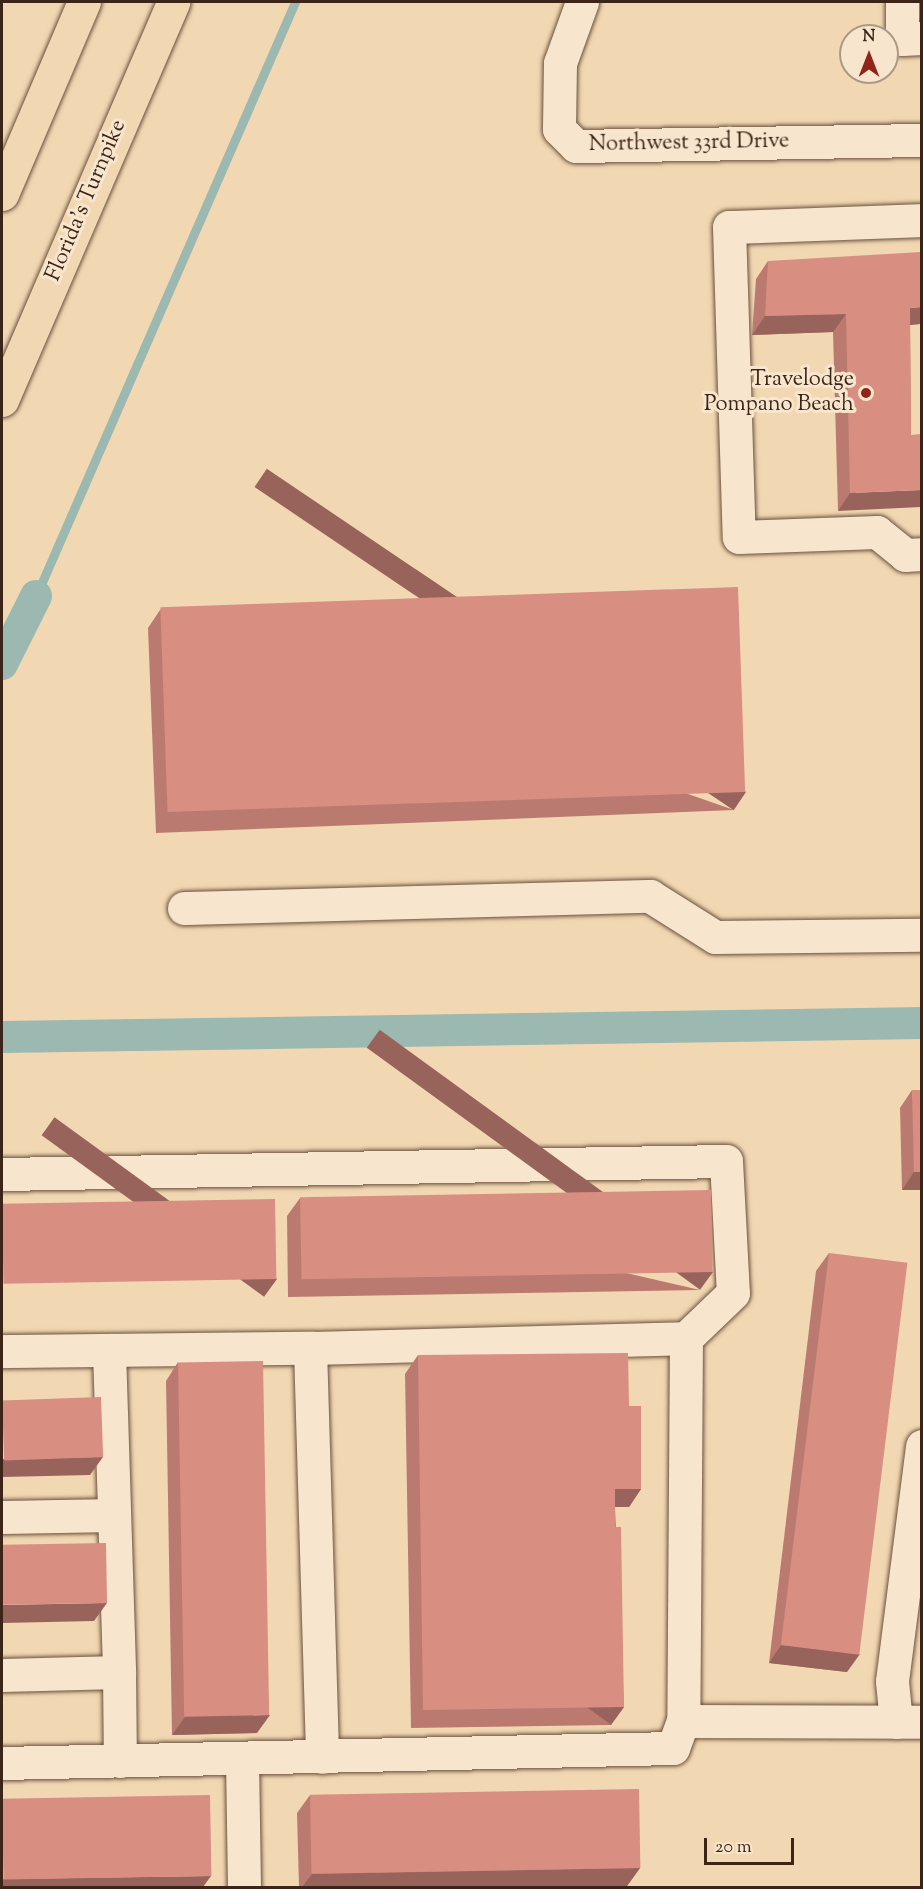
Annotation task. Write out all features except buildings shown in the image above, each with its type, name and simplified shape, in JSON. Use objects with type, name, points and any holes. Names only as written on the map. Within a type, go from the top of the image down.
[{"type":"highway","points":[[2,194],[84,2]]},
{"type":"highway","name":"Florida's Turnpike","points":[[2,400],[173,2]]},
{"type":"street","name":"Northwest 33rd Drive","points":[[582,2],[560,63],[559,129],[576,146],[921,140]]},
{"type":"street","points":[[902,2],[902,39],[921,38]]},
{"type":"street","points":[[921,220],[729,227],[739,537],[877,532],[905,555],[921,554]]},
{"type":"street","points":[[184,908],[650,896],[715,937],[921,935]]},
{"type":"street","points":[[2,1174],[726,1161],[733,1293],[686,1338],[310,1348],[2,1351]]},
{"type":"street","points":[[2,1763],[673,1748],[682,1721],[686,1338]]},
{"type":"street","points":[[310,1348],[322,1756]]},
{"type":"street","points":[[109,1350],[120,1761]]},
{"type":"street","points":[[682,1721],[909,1722],[908,1659],[921,1446]]},
{"type":"street","points":[[2,1517],[114,1515]]},
{"type":"street","points":[[2,1675],[119,1672]]},
{"type":"street","points":[[242,1759],[244,1887]]},
{"type":"waterway","points":[[36,596],[295,2]]},
{"type":"waterway","points":[[2,664],[36,596]]},
{"type":"waterway","points":[[2,1037],[922,1023]]},
{"type":"place","name":"Travelodge Pompano Beach","points":[[866,393]]}]
